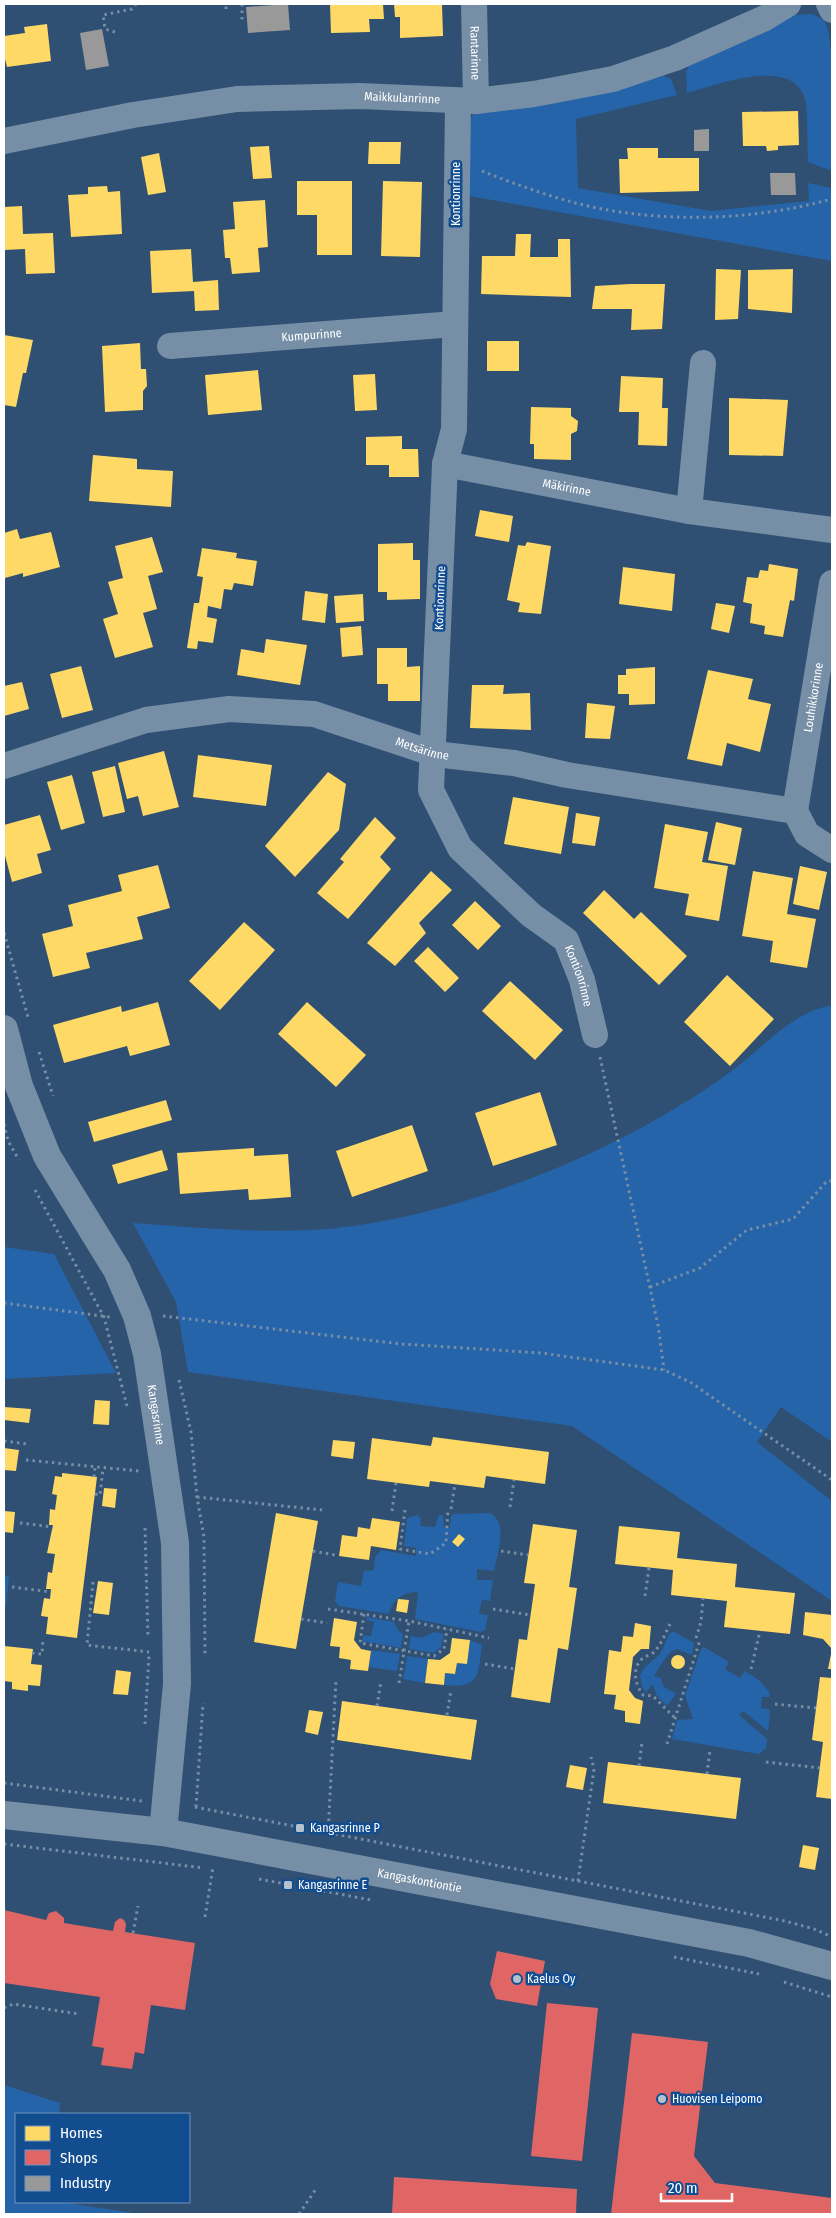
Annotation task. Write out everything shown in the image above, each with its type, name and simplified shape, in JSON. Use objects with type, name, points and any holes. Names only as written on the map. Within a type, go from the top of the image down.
[{"type":"street","name":"Rantarinne","points":[[467,101],[474,4]]},
{"type":"street","name":"Maikkulanrinne","points":[[4,141],[133,115],[236,99],[360,96],[467,101],[534,94],[613,79],[710,44],[766,18],[788,4]]},
{"type":"street","points":[[829,4],[832,10]]},
{"type":"street","name":"Kontionrinne","points":[[467,101],[456,160],[454,429],[445,464],[435,754],[432,790],[460,848],[531,915],[566,940],[582,980],[595,1035]]},
{"type":"street","name":"Kumpurinne","points":[[170,346],[455,324]]},
{"type":"street","points":[[689,511],[703,363]]},
{"type":"street","name":"Mäkirinne","points":[[445,464],[689,511],[832,530]]},
{"type":"street","name":"Louhikkorinne","points":[[795,811],[832,583]]},
{"type":"street","name":"Metsärinne","points":[[4,766],[146,720],[229,709],[314,714],[435,754],[514,763],[567,775],[795,811]]},
{"type":"street","points":[[795,811],[806,834],[832,850]]},
{"type":"street","name":"Kangasrinne","points":[[4,1028],[19,1086],[47,1156],[116,1270],[137,1316],[147,1354],[175,1543],[177,1684],[163,1832]]},
{"type":"street","name":"Kangaskontiontie","points":[[4,1815],[163,1832],[749,1943],[832,1966]]},
{"type":"path","points":[[115,32],[105,29],[103,15],[132,9],[136,4]]},
{"type":"path","points":[[226,4],[226,9]]},
{"type":"path","points":[[242,4],[242,22]]},
{"type":"path","points":[[456,160],[514,183],[601,209],[654,214],[742,216],[832,200]]},
{"type":"path","points":[[595,1035],[658,1325],[664,1370]]},
{"type":"path","points":[[4,1124],[8,1141],[22,1166]]},
{"type":"path","points":[[650,1287],[700,1268],[747,1230],[793,1219],[827,1181],[832,1181]]},
{"type":"path","points":[[31,1183],[104,1317],[127,1408]]},
{"type":"path","points":[[4,1304],[104,1317],[164,1316],[402,1344],[541,1353],[664,1370],[690,1382],[832,1480]]},
{"type":"path","points":[[4,1441],[28,1444]]},
{"type":"path","points":[[26,1460],[139,1471]]},
{"type":"path","points":[[138,1462],[140,1480]]},
{"type":"path","points":[[94,1477],[95,1467]]},
{"type":"path","points":[[95,1494],[100,1495],[103,1468]]},
{"type":"path","points":[[510,1507],[514,1480]]},
{"type":"path","points":[[392,1510],[396,1482]]},
{"type":"path","points":[[405,1510],[400,1549],[430,1554],[446,1543],[455,1484]]},
{"type":"path","points":[[197,1497],[322,1510]]},
{"type":"path","points":[[144,1518],[149,1652],[145,1728]]},
{"type":"path","points":[[20,1523],[53,1527]]},
{"type":"path","points":[[313,1551],[335,1554]]},
{"type":"path","points":[[501,1551],[528,1555]]},
{"type":"path","points":[[645,1596],[650,1568]]},
{"type":"path","points":[[93,1582],[87,1645],[149,1652]]},
{"type":"path","points":[[12,1587],[51,1592]]},
{"type":"path","points":[[667,1744],[698,1639],[703,1598]]},
{"type":"path","points":[[328,1609],[409,1621],[489,1638]]},
{"type":"path","points":[[493,1610],[530,1615]]},
{"type":"path","points":[[364,1614],[360,1643],[404,1651],[434,1656],[444,1649],[447,1629]]},
{"type":"path","points":[[301,1619],[326,1623]]},
{"type":"path","points":[[399,1683],[409,1621]]},
{"type":"path","points":[[670,1624],[654,1652],[642,1658],[637,1666],[635,1678],[637,1686],[643,1694],[653,1696],[674,1717]]},
{"type":"path","points":[[751,1669],[760,1632]]},
{"type":"path","points":[[32,1653],[42,1654],[43,1640]]},
{"type":"path","points":[[485,1664],[515,1669]]},
{"type":"path","points":[[328,1834],[336,1680]]},
{"type":"path","points":[[378,1706],[381,1680]]},
{"type":"path","points":[[447,1715],[450,1690]]},
{"type":"path","points":[[775,1704],[816,1708]]},
{"type":"path","points":[[640,1766],[642,1742]]},
{"type":"path","points":[[707,1774],[710,1750]]},
{"type":"path","points":[[578,1882],[594,1769],[591,1757]]},
{"type":"path","points":[[766,1762],[820,1768]]},
{"type":"path","points":[[141,1801],[142,1792]]},
{"type":"path","points":[[4,1844],[222,1871]]},
{"type":"path","points":[[250,1877],[380,1901]]},
{"type":"path","points":[[134,1933],[138,1906]]},
{"type":"path","points":[[670,1956],[763,1975]]},
{"type":"path","points":[[782,1981],[832,1997]]},
{"type":"path","points":[[4,2008],[13,2004],[79,2014]]},
{"type":"path","points":[[299,2214],[316,2189]]},
{"type":"shaded area","points":[[810,14],[823,20],[829,36],[833,117],[832,171],[808,162],[806,104],[800,89],[788,80],[773,76],[755,76],[687,93],[686,71],[689,66],[794,15]]},
{"type":"shaded area","points":[[664,76],[671,79],[677,95],[576,119],[578,188],[711,211],[809,201],[808,183],[832,188],[832,261],[464,195],[467,123],[474,113],[617,90]]},
{"type":"shaded area","points":[[832,1005],[832,1442],[781,1407],[757,1442],[832,1501],[832,1601],[572,1426],[188,1372],[176,1302],[133,1223],[244,1230],[311,1230],[354,1226],[399,1218],[492,1192],[538,1176],[624,1137],[720,1080],[793,1021],[818,1009]]},
{"type":"shaded area","points":[[4,1247],[54,1254],[116,1373],[4,1379]]},
{"type":"shaded area","points":[[490,1513],[499,1524],[500,1539],[494,1571],[477,1569],[477,1580],[493,1580],[490,1601],[482,1600],[479,1614],[488,1615],[485,1630],[481,1632],[415,1619],[418,1592],[408,1593],[399,1597],[393,1604],[389,1614],[339,1606],[335,1601],[338,1582],[361,1586],[364,1571],[374,1570],[375,1557],[381,1550],[416,1556],[416,1548],[404,1546],[407,1518],[417,1515],[421,1519],[420,1526],[435,1527],[439,1515],[443,1515],[444,1528],[450,1528],[451,1516],[453,1514]]},
{"type":"shaded area","points":[[4,1576],[9,1576],[6,1606],[4,1606]]},
{"type":"shaded area","points":[[367,1617],[394,1622],[398,1630],[403,1634],[401,1648],[362,1641],[364,1635],[371,1636],[374,1622],[366,1620]]},
{"type":"shaded area","points":[[673,1631],[694,1643],[692,1655],[677,1649],[671,1652],[654,1676],[661,1678],[663,1686],[676,1694],[667,1706],[657,1696],[653,1684],[646,1692],[642,1687],[640,1676],[644,1669],[661,1652],[668,1636]]},
{"type":"shaded area","points":[[434,1632],[444,1634],[441,1647],[434,1653],[409,1649],[411,1636],[422,1638]]},
{"type":"shaded area","points":[[470,1640],[482,1645],[478,1672],[475,1678],[465,1685],[444,1685],[445,1673],[455,1674],[457,1663],[467,1664]]},
{"type":"shaded area","points":[[704,1647],[729,1662],[725,1669],[740,1678],[745,1671],[760,1681],[770,1693],[769,1697],[762,1697],[761,1708],[769,1709],[770,1712],[768,1731],[743,1711],[739,1715],[767,1739],[766,1748],[759,1754],[672,1739],[677,1720],[693,1719],[685,1696],[701,1649]]},
{"type":"shaded area","points":[[371,1650],[400,1654],[397,1671],[369,1667]]},
{"type":"shaded area","points":[[407,1656],[428,1659],[425,1683],[403,1679]]},
{"type":"shaded area","points":[[4,2085],[60,2103],[59,2113],[15,2113],[15,2203],[67,2203],[141,2214],[4,2214]]},
{"type":"building: Homes","points":[[330,4],[383,4],[384,19],[369,19],[370,32],[331,33]]},
{"type":"building: Homes","points":[[394,4],[442,4],[443,36],[400,38],[400,17],[395,17]]},
{"type":"building: Homes","points":[[47,24],[51,61],[7,67],[4,55],[4,36],[25,33],[24,27]]},
{"type":"building: Homes","points":[[798,111],[799,145],[778,146],[778,150],[767,151],[766,146],[743,146],[742,112]]},
{"type":"building: Homes","points":[[369,142],[401,142],[400,164],[368,164]]},
{"type":"building: Homes","points":[[269,146],[272,178],[253,179],[250,147]]},
{"type":"building: Homes","points":[[627,148],[658,148],[658,158],[699,158],[699,191],[620,193],[619,159],[628,159]]},
{"type":"building: Homes","points":[[159,153],[166,192],[148,195],[141,157]]},
{"type":"building: Homes","points":[[297,181],[352,181],[352,255],[317,255],[317,215],[297,215]]},
{"type":"building: Homes","points":[[383,181],[422,182],[420,257],[381,256]]},
{"type":"building: Homes","points":[[107,186],[108,192],[120,191],[122,234],[71,237],[68,195],[88,194],[88,187]]},
{"type":"building: Homes","points":[[265,200],[268,247],[258,248],[260,272],[232,274],[230,258],[225,258],[223,230],[235,229],[233,202]]},
{"type":"building: Homes","points":[[22,206],[23,234],[53,233],[55,273],[26,274],[25,249],[4,250],[4,207]]},
{"type":"building: Homes","points":[[516,234],[531,234],[530,257],[558,257],[558,239],[570,239],[571,297],[481,294],[482,256],[515,256]]},
{"type":"building: Homes","points":[[191,249],[193,282],[218,280],[219,310],[195,311],[194,291],[152,293],[150,251]]},
{"type":"building: Homes","points":[[716,269],[741,270],[738,319],[715,320]]},
{"type":"building: Homes","points":[[793,269],[792,313],[748,309],[748,270]]},
{"type":"building: Homes","points":[[665,284],[662,329],[631,330],[632,309],[592,309],[595,286]]},
{"type":"building: Homes","points":[[4,335],[33,340],[26,373],[23,373],[16,407],[4,405]]},
{"type":"building: Homes","points":[[487,341],[519,341],[519,371],[487,371]]},
{"type":"building: Homes","points":[[140,343],[141,369],[146,369],[147,386],[143,391],[143,410],[105,412],[102,346]]},
{"type":"building: Homes","points":[[258,370],[262,410],[208,415],[205,375]]},
{"type":"building: Homes","points":[[375,374],[377,410],[355,411],[353,375]]},
{"type":"building: Homes","points":[[621,376],[663,378],[662,408],[668,408],[667,446],[638,445],[639,412],[619,412]]},
{"type":"building: Homes","points":[[729,398],[788,400],[783,456],[729,455]]},
{"type":"building: Homes","points":[[531,407],[571,408],[571,416],[578,421],[577,431],[571,434],[571,460],[534,459],[534,444],[530,444]]},
{"type":"building: Homes","points":[[402,436],[402,449],[418,449],[419,477],[389,477],[389,465],[366,465],[366,437]]},
{"type":"building: Homes","points":[[93,455],[137,459],[137,469],[173,471],[171,507],[89,501]]},
{"type":"building: Homes","points":[[480,510],[513,516],[509,542],[475,536]]},
{"type":"building: Homes","points":[[17,529],[20,539],[51,532],[60,567],[23,577],[23,573],[5,578],[4,533]]},
{"type":"building: Homes","points":[[152,537],[163,572],[148,576],[157,609],[143,613],[153,647],[115,658],[103,619],[118,614],[108,582],[123,578],[115,546]]},
{"type":"building: Homes","points":[[527,542],[551,546],[541,614],[518,612],[520,603],[507,600],[518,545],[525,546]]},
{"type":"building: Homes","points":[[413,543],[413,560],[420,560],[420,599],[387,600],[387,592],[378,592],[378,544]]},
{"type":"building: Homes","points":[[202,548],[237,553],[236,558],[257,561],[253,586],[234,583],[232,590],[224,589],[221,609],[208,606],[207,617],[217,619],[213,643],[198,641],[197,649],[187,648],[194,603],[199,603],[203,577],[197,576]]},
{"type":"building: Homes","points":[[769,564],[798,569],[794,601],[790,600],[783,637],[764,634],[765,626],[750,623],[752,604],[743,602],[747,577],[758,578],[760,570],[768,571]]},
{"type":"building: Homes","points":[[623,567],[675,574],[672,611],[619,604]]},
{"type":"building: Homes","points":[[305,591],[328,594],[325,623],[302,620]]},
{"type":"building: Homes","points":[[363,594],[364,621],[336,623],[334,596]]},
{"type":"building: Homes","points":[[716,603],[735,606],[729,633],[711,629]]},
{"type":"building: Homes","points":[[361,626],[363,655],[342,657],[340,628]]},
{"type":"building: Homes","points":[[266,639],[307,645],[300,685],[237,675],[241,649],[264,653]]},
{"type":"building: Homes","points":[[377,648],[407,648],[407,667],[420,666],[420,701],[388,701],[388,684],[377,684]]},
{"type":"building: Homes","points":[[81,666],[93,710],[62,718],[50,674]]},
{"type":"building: Homes","points":[[655,667],[655,704],[629,705],[629,694],[618,694],[618,675],[626,675],[626,669]]},
{"type":"building: Homes","points":[[708,670],[753,679],[748,699],[771,704],[760,752],[727,743],[722,766],[687,759]]},
{"type":"building: Homes","points":[[22,682],[29,709],[4,716],[4,686]]},
{"type":"building: Homes","points":[[472,685],[504,685],[503,694],[530,693],[531,730],[470,728]]},
{"type":"building: Homes","points":[[587,703],[615,706],[610,739],[585,738]]},
{"type":"building: Homes","points":[[164,751],[179,807],[143,816],[138,796],[127,799],[118,763]]},
{"type":"building: Homes","points":[[198,755],[272,765],[266,806],[193,797]]},
{"type":"building: Homes","points":[[115,766],[125,812],[103,817],[92,772]]},
{"type":"building: Homes","points":[[328,772],[346,784],[339,830],[295,877],[265,846]]},
{"type":"building: Homes","points":[[72,775],[85,823],[61,830],[47,782]]},
{"type":"building: Homes","points":[[513,797],[569,807],[561,854],[504,844]]},
{"type":"building: Homes","points":[[576,813],[600,817],[595,846],[572,843]]},
{"type":"building: Homes","points":[[40,815],[51,850],[37,854],[42,873],[12,882],[4,852],[4,825]]},
{"type":"building: Homes","points":[[375,817],[396,838],[380,857],[391,869],[348,919],[317,893],[344,862],[340,859]]},
{"type":"building: Homes","points":[[716,822],[742,828],[735,865],[708,860]]},
{"type":"building: Homes","points":[[665,824],[708,832],[702,862],[728,866],[719,921],[685,915],[689,894],[654,888]]},
{"type":"building: Homes","points":[[158,865],[170,908],[137,917],[143,939],[86,953],[90,968],[53,977],[42,934],[73,926],[68,905],[122,891],[118,875]]},
{"type":"building: Homes","points":[[800,866],[827,872],[819,910],[793,904]]},
{"type":"building: Homes","points":[[431,871],[452,890],[419,923],[426,933],[395,966],[367,943]]},
{"type":"building: Homes","points":[[753,871],[793,878],[787,914],[816,919],[807,968],[770,962],[773,941],[742,936]]},
{"type":"building: Homes","points":[[604,890],[634,919],[641,912],[687,956],[659,985],[583,913]]},
{"type":"building: Homes","points":[[475,901],[501,926],[478,950],[452,925]]},
{"type":"building: Homes","points":[[244,922],[275,950],[220,1010],[189,981]]},
{"type":"building: Homes","points":[[428,947],[459,978],[445,992],[414,961]]},
{"type":"building: Homes","points":[[727,975],[774,1019],[730,1066],[684,1022]]},
{"type":"building: Homes","points":[[510,981],[563,1030],[535,1060],[482,1011]]},
{"type":"building: Homes","points":[[158,1002],[170,1045],[130,1056],[127,1046],[64,1063],[53,1025],[121,1006],[122,1012]]},
{"type":"building: Homes","points":[[307,1002],[366,1055],[336,1087],[278,1034]]},
{"type":"building: Homes","points":[[540,1092],[557,1145],[493,1166],[475,1113]]},
{"type":"building: Homes","points":[[166,1100],[172,1120],[94,1142],[88,1122]]},
{"type":"building: Homes","points":[[412,1125],[428,1171],[352,1197],[336,1151]]},
{"type":"building: Homes","points":[[254,1148],[254,1156],[288,1154],[291,1197],[249,1200],[248,1189],[180,1194],[177,1153]]},
{"type":"building: Homes","points":[[162,1150],[168,1170],[118,1184],[112,1165]]},
{"type":"building: Homes","points":[[95,1400],[110,1401],[109,1425],[93,1424]]},
{"type":"building: Homes","points":[[4,1407],[31,1409],[29,1423],[4,1420]]},
{"type":"building: Homes","points":[[433,1437],[549,1452],[545,1484],[486,1476],[484,1488],[430,1481],[429,1487],[367,1479],[372,1438],[431,1446]]},
{"type":"building: Homes","points":[[333,1440],[355,1442],[353,1459],[331,1456]]},
{"type":"building: Homes","points":[[4,1448],[19,1450],[16,1471],[4,1470]]},
{"type":"building: Homes","points":[[62,1473],[97,1477],[77,1638],[46,1634],[48,1617],[41,1616],[44,1598],[50,1599],[51,1589],[46,1589],[48,1572],[52,1573],[55,1554],[47,1553],[53,1525],[49,1525],[50,1509],[55,1510],[57,1495],[52,1494],[55,1476],[62,1477]]},
{"type":"building: Homes","points":[[104,1488],[117,1489],[115,1508],[102,1506]]},
{"type":"building: Homes","points":[[4,1511],[15,1512],[13,1533],[4,1532]]},
{"type":"building: Homes","points":[[276,1513],[318,1521],[296,1649],[254,1642]]},
{"type":"building: Homes","points":[[372,1518],[400,1522],[396,1550],[371,1546],[369,1560],[339,1556],[342,1535],[357,1537],[358,1527],[370,1529]]},
{"type":"building: Homes","points":[[533,1524],[577,1530],[569,1587],[577,1588],[568,1650],[558,1648],[550,1703],[511,1697],[519,1639],[527,1640],[535,1584],[524,1583]]},
{"type":"building: Homes","points":[[619,1526],[680,1532],[677,1558],[737,1564],[735,1587],[795,1593],[790,1634],[724,1627],[727,1601],[671,1595],[673,1570],[615,1564]]},
{"type":"building: Homes","points":[[459,1534],[465,1539],[458,1547],[452,1542]]},
{"type":"building: Homes","points":[[98,1581],[113,1583],[109,1615],[93,1613]]},
{"type":"building: Homes","points":[[398,1599],[409,1600],[407,1613],[396,1611]]},
{"type":"building: Homes","points":[[805,1612],[832,1615],[832,1649],[823,1639],[803,1635]]},
{"type":"building: Homes","points":[[334,1618],[357,1622],[354,1640],[361,1649],[371,1651],[368,1671],[350,1669],[351,1660],[339,1658],[340,1647],[330,1646]]},
{"type":"building: Homes","points":[[635,1623],[651,1626],[649,1649],[641,1649],[633,1657],[629,1690],[635,1698],[643,1701],[640,1724],[625,1722],[625,1711],[614,1709],[616,1695],[604,1694],[609,1650],[621,1652],[623,1636],[633,1637]]},
{"type":"building: Homes","points":[[452,1638],[470,1640],[467,1664],[457,1663],[455,1674],[445,1673],[444,1685],[425,1683],[428,1659],[440,1660],[450,1653]]},
{"type":"building: Homes","points":[[4,1646],[33,1649],[31,1664],[42,1665],[40,1686],[28,1685],[28,1691],[12,1689],[12,1682],[4,1681]]},
{"type":"building: Homes","points":[[832,1649],[832,1669],[828,1669]]},
{"type":"building: Homes","points":[[678,1655],[683,1657],[685,1662],[683,1667],[678,1669],[673,1667],[671,1662],[673,1657]]},
{"type":"building: Homes","points":[[116,1670],[131,1672],[128,1695],[113,1694]]},
{"type":"building: Homes","points":[[820,1677],[832,1678],[832,1799],[816,1797],[823,1742],[812,1740]]},
{"type":"building: Homes","points":[[342,1701],[477,1720],[471,1760],[337,1740]]},
{"type":"building: Homes","points":[[309,1710],[323,1712],[318,1735],[305,1732]]},
{"type":"building: Homes","points":[[608,1762],[741,1778],[736,1819],[603,1803]]},
{"type":"building: Homes","points":[[570,1765],[587,1768],[583,1790],[566,1787]]},
{"type":"building: Homes","points":[[803,1845],[819,1848],[815,1870],[799,1867]]},
{"type":"building: Shops","points":[[4,1910],[46,1920],[49,1913],[56,1911],[64,1918],[64,1923],[113,1931],[115,1922],[120,1918],[126,1924],[125,1932],[195,1943],[185,2010],[151,2005],[144,2054],[135,2052],[132,2069],[101,2065],[104,2048],[92,2046],[100,1997],[4,1983]]},
{"type":"building: Shops","name":"Kaelus Oy","points":[[497,1951],[545,1961],[537,2006],[496,1999],[490,1984]]},
{"type":"building: Shops","points":[[547,2003],[598,2008],[582,2161],[531,2156]]},
{"type":"building: Shops","name":"Huovisen Leipomo","points":[[632,2033],[708,2042],[694,2156],[715,2183],[832,2198],[831,2214],[611,2214]]},
{"type":"building: Shops","points":[[394,2177],[577,2189],[576,2214],[392,2214]]},
{"type":"building: Industry","points":[[288,4],[290,30],[248,33],[246,7]]},
{"type":"building: Industry","points":[[102,29],[109,66],[86,70],[80,33]]},
{"type":"building: Industry","points":[[709,129],[709,151],[694,151],[694,130]]},
{"type":"building: Industry","points":[[770,173],[795,173],[796,195],[771,195]]},
{"type":"place","name":"Kangasrinne P","points":[[300,1828]]},
{"type":"place","name":"Kangasrinne E","points":[[288,1885]]},
{"type":"place","name":"Kaelus Oy","points":[[517,1979]]},
{"type":"place","name":"Huovisen Leipomo","points":[[662,2099]]}]
